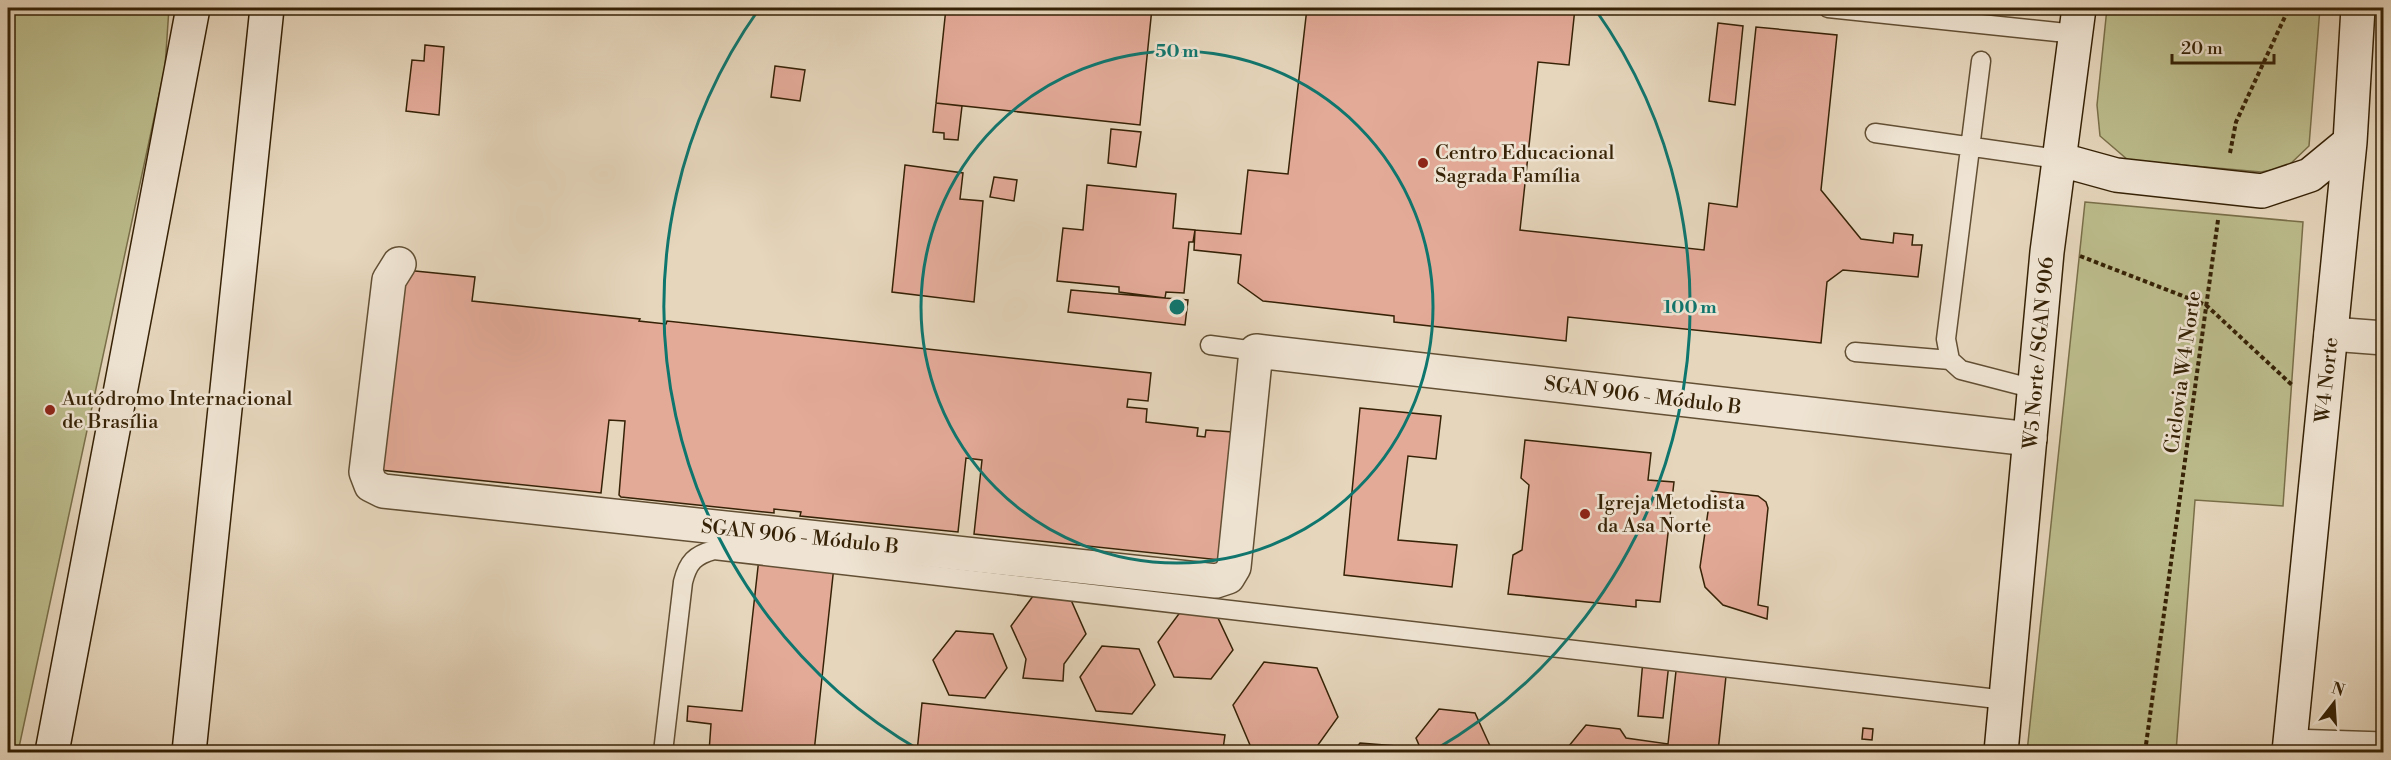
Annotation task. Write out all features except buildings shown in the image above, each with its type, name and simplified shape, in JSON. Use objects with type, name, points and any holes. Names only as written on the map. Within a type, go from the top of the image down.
[{"type":"street","points":[[52,753],[193,8]]},
{"type":"street","points":[[189,753],[267,8]]},
{"type":"street","name":"W4 Norte","points":[[2290,749],[2350,142],[2358,8]]},
{"type":"street","name":"W5 Norte / SGAN 906","points":[[2001,753],[2047,252],[2078,21]]},
{"type":"street","points":[[2058,159],[2116,175],[2262,191],[2310,175],[2350,142]]},
{"type":"street","name":"SGAN 906 - Módulo B","points":[[399,264],[389,280],[366,472],[371,485],[383,491],[1204,580],[1216,581],[1228,577],[1234,567],[1256,351],[2030,439]]},
{"type":"street","points":[[2331,334],[2384,338]]},
{"type":"street","points":[[2290,749],[2384,749]]},
{"type":"lane","points":[[1828,8],[2078,21]]},
{"type":"lane","points":[[1981,61],[1946,339],[1950,360],[1961,370],[2035,389]]},
{"type":"lane","points":[[1875,133],[2058,159]]},
{"type":"lane","name":"SGAN 906 - Módulo B","points":[[1210,345],[1256,351]]},
{"type":"lane","points":[[1855,352],[1950,360]]},
{"type":"lane","points":[[663,753],[683,582],[687,567],[697,555],[714,550],[2006,700]]},
{"type":"path","name":"Ciclovia W4 Norte","points":[[2145,753],[2222,187],[2236,123],[2289,8]]},
{"type":"path","points":[[2047,252],[2088,256],[2206,305],[2267,364],[2322,410]]},
{"type":"green space","name":"Autódromo Internacional de Brasília","points":[[8,8],[169,8],[165,67],[18,752],[8,752]]},
{"type":"green space","points":[[2107,8],[2320,8],[2309,146],[2287,167],[2261,172],[2128,160],[2100,136],[2097,105]]},
{"type":"green space","points":[[2085,202],[2303,222],[2283,506],[2195,500],[2176,752],[2027,752]]},
{"type":"place","name":"Centro Educacional Sagrada Família","points":[[1423,163]]},
{"type":"place","name":"Autódromo Internacional de Brasília","points":[[50,410]]},
{"type":"place","name":"Igreja Metodista da Asa Norte","points":[[1585,514]]}]
